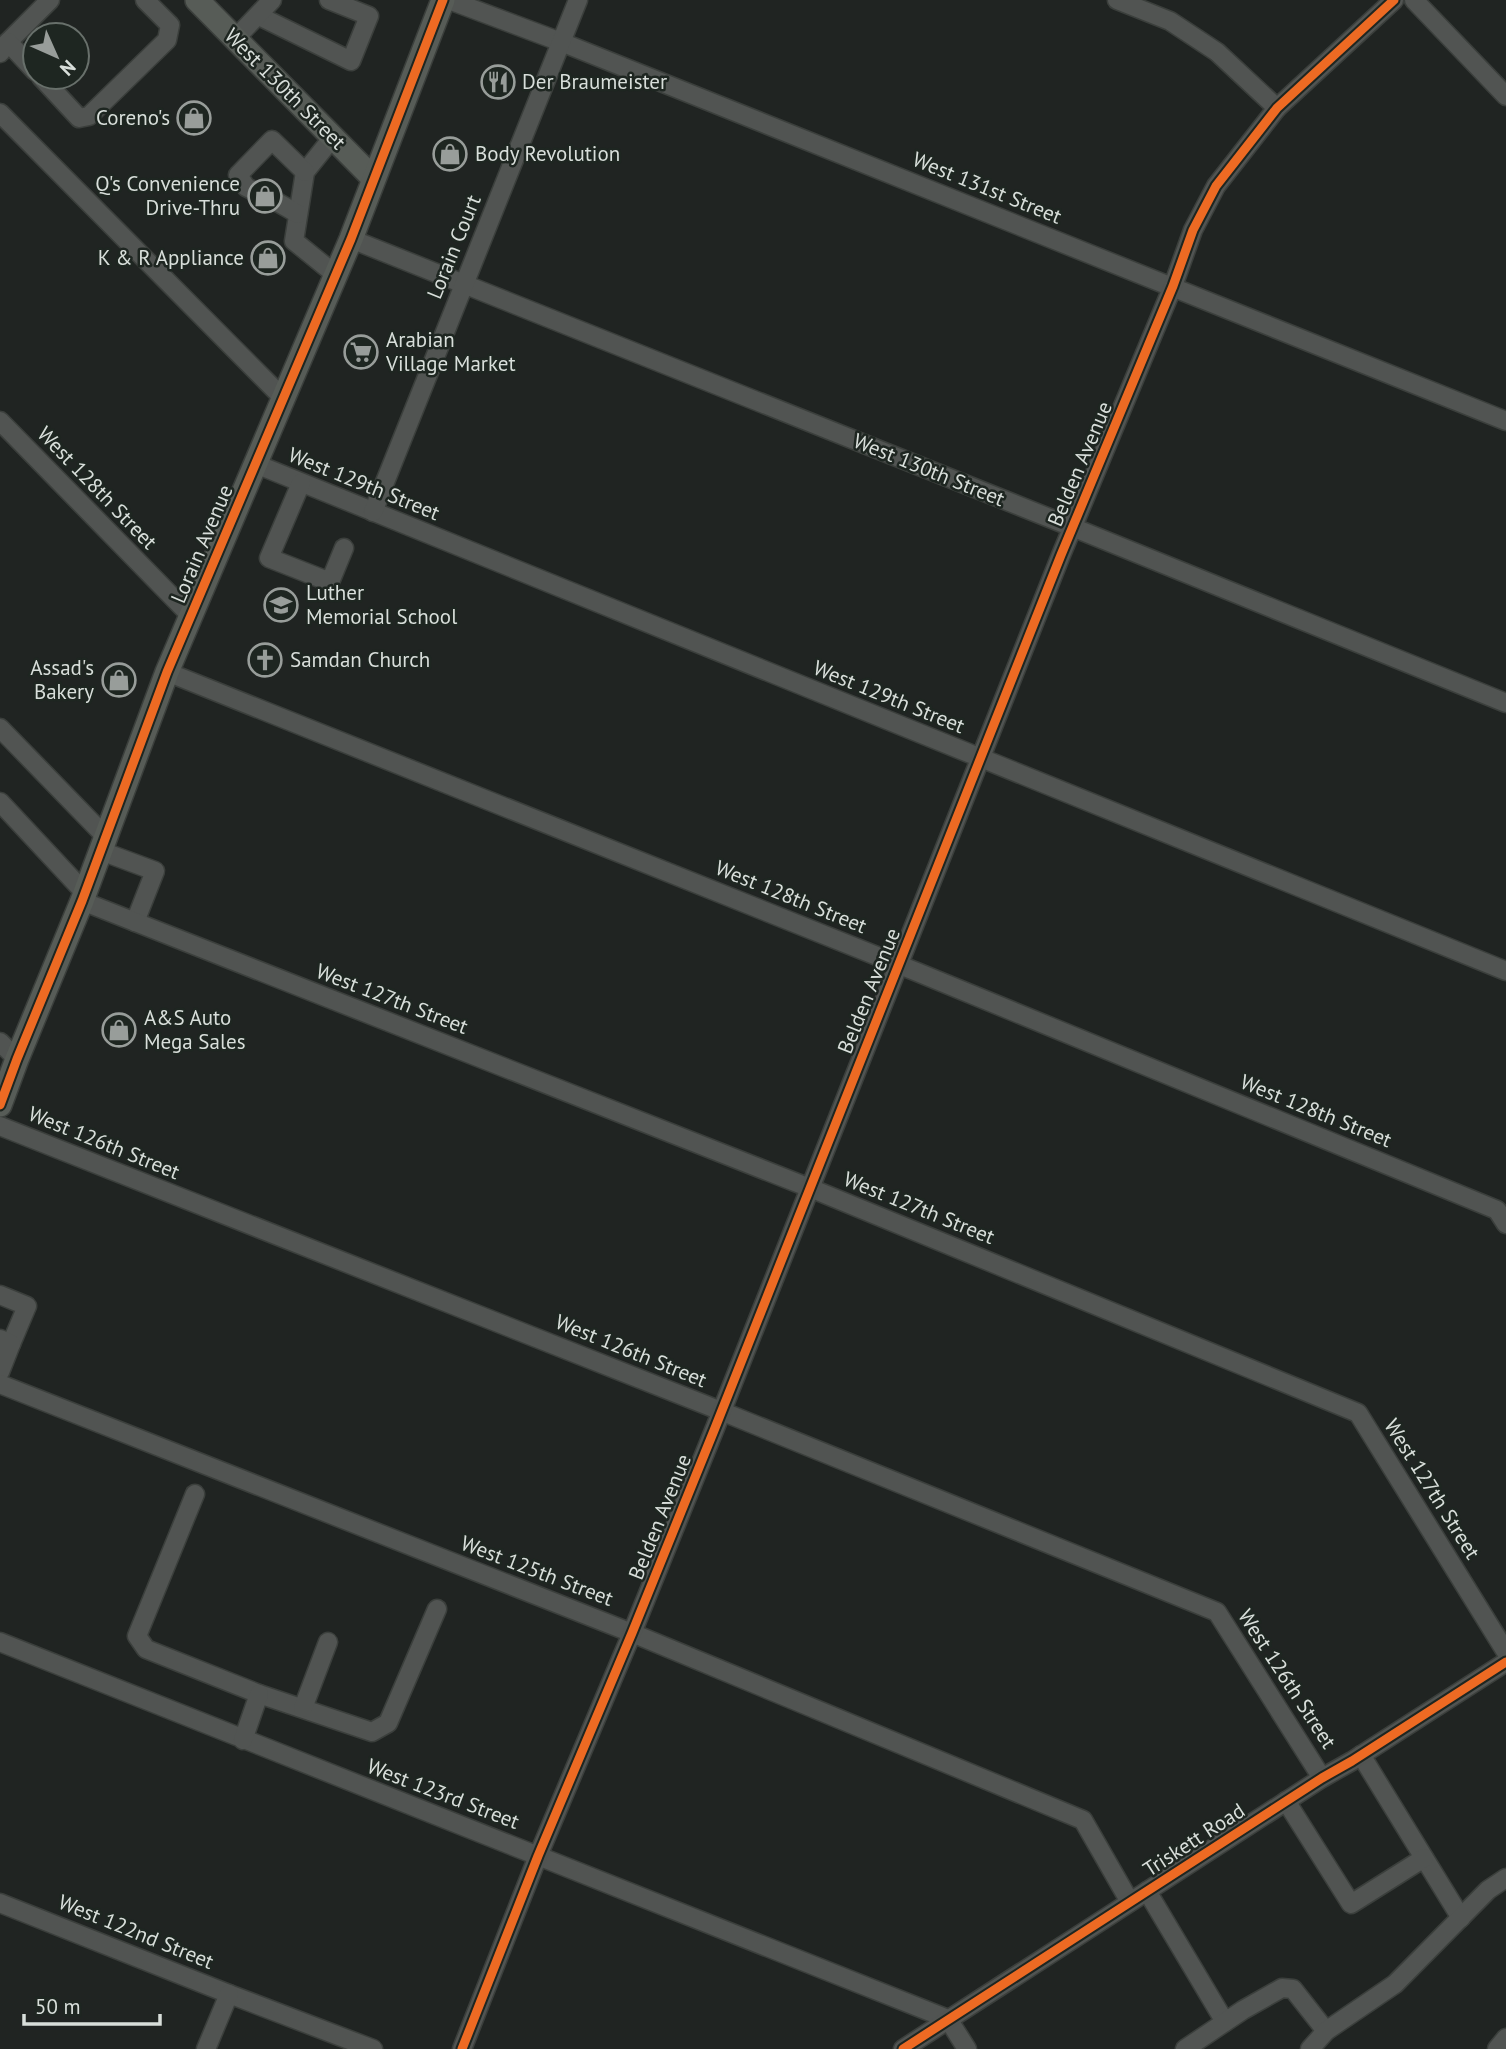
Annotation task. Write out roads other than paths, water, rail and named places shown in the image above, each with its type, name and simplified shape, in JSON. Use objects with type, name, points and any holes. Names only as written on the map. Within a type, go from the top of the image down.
[{"type":"main road","name":"West 130th Street","points":[[197,0],[373,178]]},
{"type":"main road","name":"Lorain Avenue","points":[[0,1105],[83,897],[167,672],[351,239],[443,0]]},
{"type":"street","points":[[21,61],[4,48],[50,0]]},
{"type":"street","points":[[54,91],[79,118],[89,116],[167,40],[170,25],[145,0]]},
{"type":"street","points":[[235,40],[272,0]]},
{"type":"street","points":[[259,16],[351,61],[369,16],[329,0]]},
{"type":"street","name":"West 131st Street","points":[[449,0],[561,42],[1506,421]]},
{"type":"street","name":"Lorain Court","points":[[373,512],[578,0]]},
{"type":"street","points":[[1117,0],[1170,21],[1217,52],[1277,108]]},
{"type":"street","name":"Belden Avenue","points":[[462,2049],[538,1856],[632,1633],[1193,230],[1216,186],[1277,108],[1394,0]]},
{"type":"street","points":[[1414,0],[1506,96]]},
{"type":"street","points":[[0,113],[284,400]]},
{"type":"street","points":[[333,138],[305,172],[294,241],[336,275]]},
{"type":"street","points":[[254,191],[246,187],[237,175],[272,140],[305,172]]},
{"type":"street","points":[[277,202],[298,214]]},
{"type":"street","name":"West 130th Street","points":[[351,239],[1506,703]]},
{"type":"street","name":"West 128th Street","points":[[0,421],[191,616]]},
{"type":"street","name":"West 129th Street","points":[[256,464],[1506,971]]},
{"type":"street","points":[[300,482],[269,558],[330,582],[344,548]]},
{"type":"street","name":"West 128th Street","points":[[167,672],[898,965],[1497,1210],[1506,1224]]},
{"type":"street","points":[[4,740],[103,844],[155,871],[135,922]]},
{"type":"street","points":[[0,802],[83,897]]},
{"type":"street","name":"West 127th Street","points":[[83,897],[135,922],[810,1188],[1358,1413],[1506,1652]]},
{"type":"street","points":[[0,1042],[17,1059]]},
{"type":"street","name":"West 126th Street","points":[[0,1126],[721,1411],[1217,1612],[1322,1778]]},
{"type":"street","points":[[0,1295],[27,1306],[6,1341],[0,1372]]},
{"type":"street","name":"West 125th Street","points":[[0,1384],[632,1633],[1083,1820],[1130,1902]]},
{"type":"street","points":[[195,1493],[137,1636],[146,1649],[259,1694],[372,1732],[388,1723],[437,1609]]},
{"type":"street","name":"West 123rd Street","points":[[0,1642],[948,2019]]},
{"type":"street","points":[[303,1708],[328,1642]]},
{"type":"street","name":"Triskett Road","points":[[903,2049],[1506,1661]]},
{"type":"street","points":[[243,1740],[259,1694]]},
{"type":"street","points":[[1361,1755],[1461,1918]]},
{"type":"street","points":[[1286,1801],[1351,1904],[1424,1858]]},
{"type":"street","points":[[1310,2049],[1326,2031],[1395,1984],[1488,1890],[1506,1878]]},
{"type":"street","points":[[1147,1891],[1225,2022]]},
{"type":"street","name":"West 122nd Street","points":[[0,1902],[373,2049]]},
{"type":"street","points":[[1185,2049],[1282,1988],[1293,1989],[1326,2031]]},
{"type":"street","points":[[206,2049],[229,1994]]},
{"type":"street","points":[[948,2019],[967,2049]]},
{"type":"street","points":[[1497,2049],[1506,2038]]},
{"type":"place","name":"Der Braumeister","points":[[498,82]]},
{"type":"place","name":"Coreno's","points":[[194,118]]},
{"type":"place","name":"Body Revolution","points":[[450,154]]},
{"type":"place","name":"Q's Convenience Drive-Thru","points":[[265,196]]},
{"type":"place","name":"K & R Appliance","points":[[268,258]]},
{"type":"place","name":"Arabian Village Market","points":[[361,352]]},
{"type":"place","name":"Luther Memorial School","points":[[281,605]]},
{"type":"place","name":"Samdan Church","points":[[265,660]]},
{"type":"place","name":"Assad's Bakery","points":[[119,680]]},
{"type":"place","name":"A&S Auto Mega Sales","points":[[119,1030]]}]
